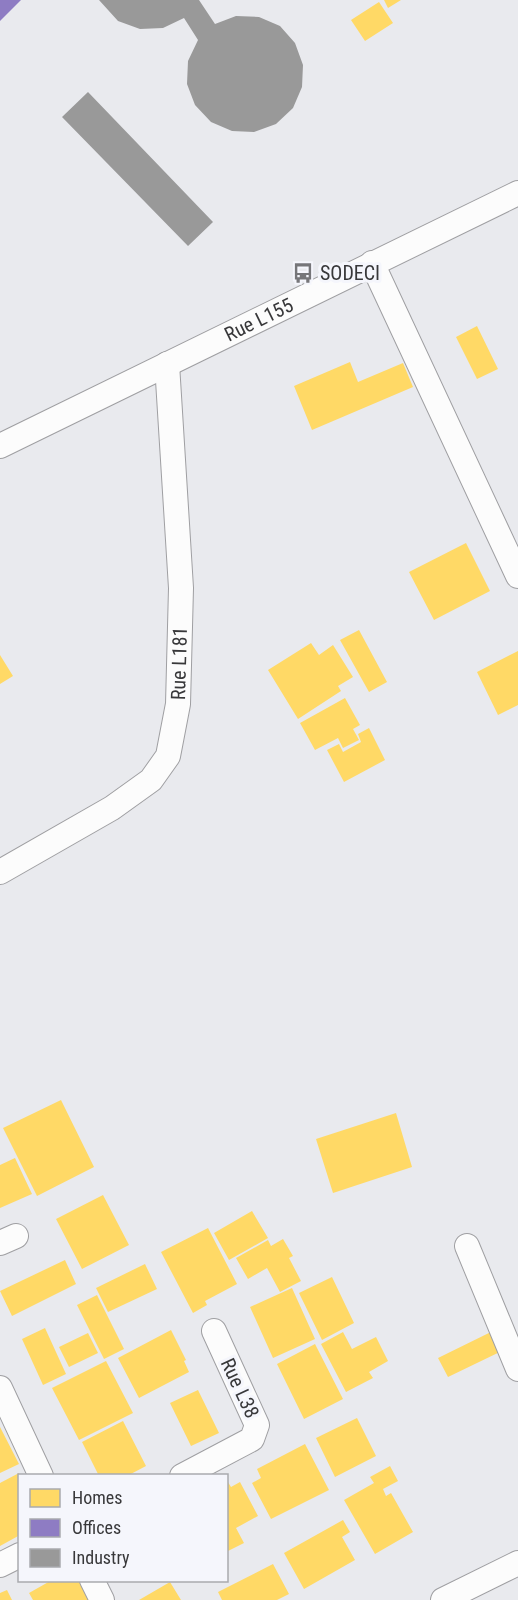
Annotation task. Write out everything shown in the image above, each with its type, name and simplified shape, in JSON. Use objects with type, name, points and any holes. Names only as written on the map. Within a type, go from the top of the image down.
[{"type":"street","name":"Rue L155","points":[[0,446],[518,193]]},
{"type":"street","points":[[372,263],[518,576]]},
{"type":"street","name":"Rue L181","points":[[0,872],[122,801],[151,780],[168,756],[178,704],[181,588],[167,364]]},
{"type":"street","points":[[467,1246],[518,1369]]},
{"type":"street","name":"Rue L38","points":[[186,1474],[252,1439],[257,1425],[214,1331]]},
{"type":"street","points":[[0,1388],[40,1474]]},
{"type":"street","points":[[0,1565],[18,1556]]},
{"type":"street","points":[[443,1600],[514,1565]]},
{"type":"street","points":[[93,1582],[102,1600]]},
{"type":"building: Homes","points":[[384,0],[401,0],[388,8]]},
{"type":"building: Homes","points":[[379,2],[393,23],[365,41],[351,20]]},
{"type":"building: Homes","points":[[477,326],[498,369],[477,379],[456,337]]},
{"type":"building: Homes","points":[[350,362],[358,382],[403,363],[413,387],[312,430],[294,386]]},
{"type":"building: Homes","points":[[466,543],[490,591],[434,620],[409,572]]},
{"type":"building: Homes","points":[[359,630],[387,682],[369,692],[340,640]]},
{"type":"building: Homes","points":[[311,643],[319,655],[333,645],[353,677],[338,686],[341,691],[298,719],[268,670]]},
{"type":"building: Homes","points":[[518,651],[518,705],[498,715],[477,672]]},
{"type":"building: Homes","points":[[0,655],[13,676],[0,684]]},
{"type":"building: Homes","points":[[345,698],[360,725],[353,729],[359,740],[343,748],[338,738],[315,750],[300,723]]},
{"type":"building: Homes","points":[[369,728],[385,760],[344,782],[327,750],[339,744],[343,752],[361,742],[358,734]]},
{"type":"building: Homes","points":[[61,1100],[94,1167],[37,1196],[3,1128]]},
{"type":"building: Homes","points":[[396,1113],[412,1167],[333,1193],[316,1139]]},
{"type":"building: Homes","points":[[15,1158],[32,1194],[0,1208],[0,1165]]},
{"type":"building: Homes","points":[[103,1195],[129,1245],[82,1269],[56,1219]]},
{"type":"building: Homes","points":[[252,1211],[268,1238],[229,1260],[214,1233]]},
{"type":"building: Homes","points":[[208,1228],[237,1284],[205,1301],[207,1305],[193,1313],[161,1252]]},
{"type":"building: Homes","points":[[283,1239],[293,1256],[289,1258],[301,1281],[280,1292],[267,1268],[248,1279],[236,1258],[268,1240],[271,1246]]},
{"type":"building: Homes","points":[[65,1260],[76,1284],[12,1316],[0,1291]]},
{"type":"building: Homes","points":[[145,1264],[157,1289],[108,1312],[96,1288]]},
{"type":"building: Homes","points":[[332,1277],[354,1323],[322,1340],[299,1293]]},
{"type":"building: Homes","points":[[292,1288],[315,1339],[273,1358],[250,1307]]},
{"type":"building: Homes","points":[[97,1295],[124,1349],[104,1359],[77,1305]]},
{"type":"building: Homes","points":[[45,1328],[66,1374],[43,1385],[22,1339]]},
{"type":"building: Homes","points":[[497,1329],[506,1349],[448,1377],[438,1358]]},
{"type":"building: Homes","points":[[171,1330],[186,1360],[184,1361],[189,1372],[139,1398],[118,1358]]},
{"type":"building: Homes","points":[[343,1332],[352,1349],[376,1337],[388,1361],[369,1372],[373,1378],[346,1392],[321,1344]]},
{"type":"building: Homes","points":[[88,1333],[98,1353],[69,1367],[59,1347]]},
{"type":"building: Homes","points":[[315,1344],[343,1399],[304,1419],[277,1364]]},
{"type":"building: Homes","points":[[106,1361],[133,1413],[79,1440],[52,1388]]},
{"type":"building: Homes","points":[[198,1390],[219,1433],[191,1446],[170,1403]]},
{"type":"building: Homes","points":[[357,1418],[376,1456],[335,1477],[316,1438]]},
{"type":"building: Homes","points":[[123,1421],[146,1466],[131,1474],[98,1474],[82,1442]]},
{"type":"building: Homes","points":[[0,1427],[19,1464],[0,1473]]},
{"type":"building: Homes","points":[[305,1444],[329,1490],[271,1519],[252,1483],[261,1478],[257,1469]]},
{"type":"building: Homes","points":[[390,1466],[398,1481],[383,1489],[386,1496],[391,1493],[413,1532],[375,1554],[344,1500],[374,1483],[370,1477]]},
{"type":"building: Homes","points":[[19,1473],[18,1536],[0,1546],[0,1483]]},
{"type":"building: Homes","points":[[228,1482],[231,1487],[240,1482],[258,1516],[236,1528],[244,1543],[228,1551]]},
{"type":"building: Homes","points":[[343,1520],[350,1532],[342,1537],[355,1560],[304,1589],[284,1553]]},
{"type":"building: Homes","points":[[273,1564],[289,1594],[277,1600],[222,1600],[218,1592]]},
{"type":"building: Homes","points":[[48,1582],[84,1582],[93,1600],[33,1600],[29,1593]]},
{"type":"building: Homes","points":[[170,1582],[181,1600],[139,1600]]},
{"type":"building: Homes","points":[[7,1590],[12,1600],[0,1600],[0,1593]]},
{"type":"building: Offices","points":[[0,0],[21,0],[0,21]]},
{"type":"building: Industry","points":[[99,0],[199,0],[215,24],[236,16],[259,17],[280,26],[295,43],[303,65],[302,87],[293,108],[276,124],[254,132],[232,131],[211,122],[195,105],[187,84],[188,61],[198,40],[184,18],[163,28],[140,29],[118,21]]},
{"type":"building: Industry","points":[[88,92],[213,222],[188,246],[62,117]]},
{"type":"place","name":"SODECI","points":[[303,273]]}]
